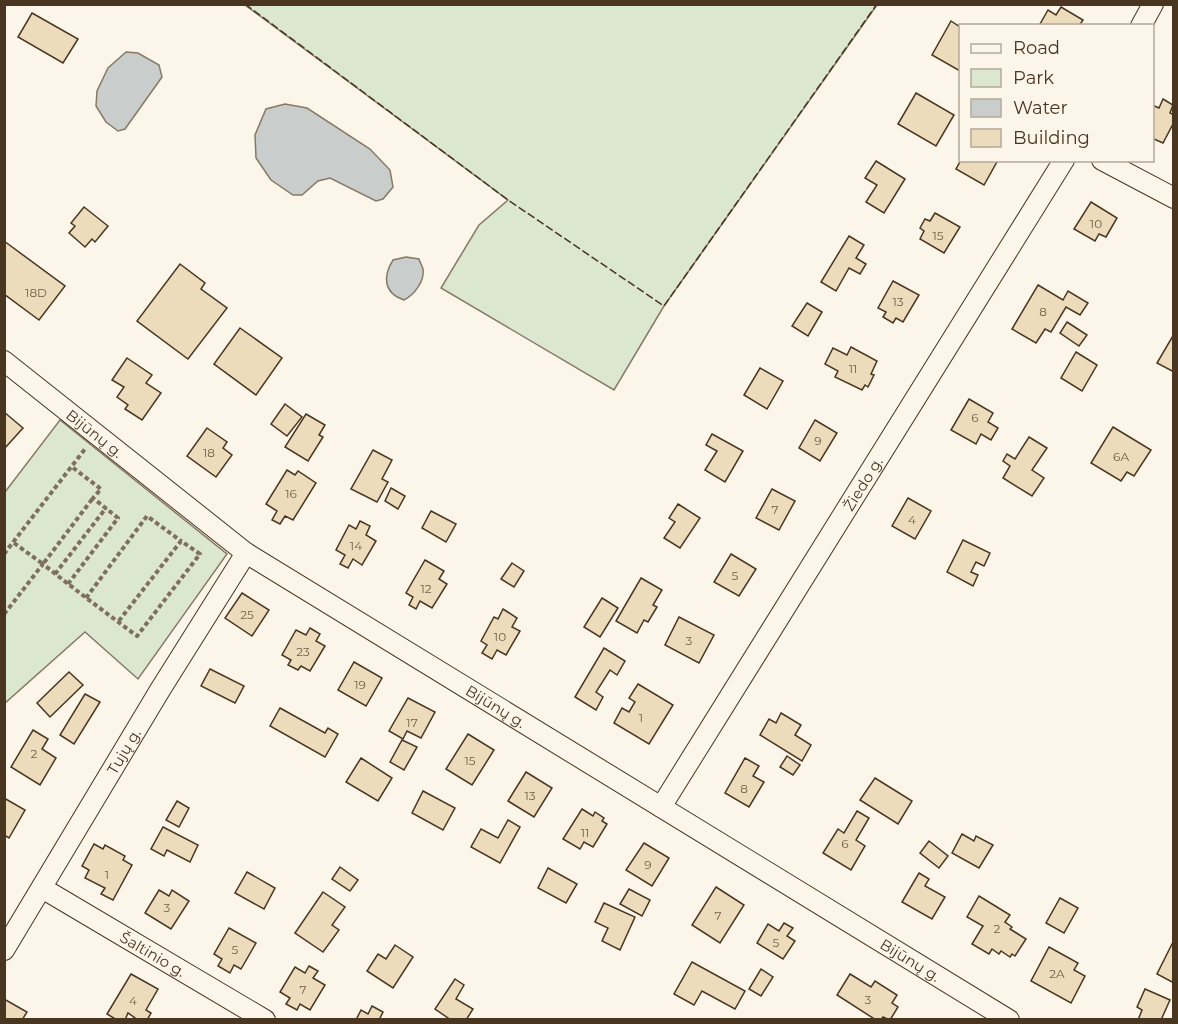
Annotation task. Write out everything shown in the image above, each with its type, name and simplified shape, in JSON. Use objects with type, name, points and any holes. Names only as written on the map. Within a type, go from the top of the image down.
[{"type":"street","points":[[1142,24],[1153,4]]},
{"type":"street","name":"Žiedo g.","points":[[661,807],[1063,162]]},
{"type":"street","points":[[1106,162],[1173,198]]},
{"type":"street","name":"Bijūnų g.","points":[[4,361],[246,553],[1009,1020]]},
{"type":"street","name":"Tujų g.","points":[[4,950],[160,690],[246,553]]},
{"type":"street","name":"Šaltinio g.","points":[[42,888],[265,1020]]},
{"type":"path","points":[[4,554],[96,434]]},
{"type":"path","points":[[4,612],[6,613],[101,489],[72,466]]},
{"type":"path","points":[[68,584],[118,518],[93,498]]},
{"type":"path","points":[[55,574],[106,508]]},
{"type":"path","points":[[14,542],[86,598],[137,636],[200,554],[147,516],[86,598]]},
{"type":"path","points":[[118,622],[181,541]]},
{"type":"green space","points":[[245,5],[877,5],[664,306],[614,390],[441,288],[479,225],[508,200]]},
{"type":"green space","points":[[60,420],[227,554],[138,679],[85,632],[5,703],[5,492]]},
{"type":"water","points":[[126,52],[138,53],[159,65],[162,77],[125,129],[118,131],[106,122],[96,106],[97,91],[108,68]]},
{"type":"water","points":[[285,104],[307,108],[370,149],[390,170],[393,187],[383,199],[376,201],[330,178],[318,181],[302,195],[293,195],[271,180],[256,158],[255,135],[266,109]]},
{"type":"water","points":[[406,257],[419,259],[423,274],[418,287],[404,300],[392,293],[387,278],[393,260]]},
{"type":"building","points":[[1061,7],[1083,20],[1080,24],[1040,24],[1048,10],[1056,15]]},
{"type":"building","points":[[32,13],[78,39],[63,63],[18,37]]},
{"type":"building","points":[[951,21],[959,26],[959,70],[932,55]]},
{"type":"building","points":[[916,93],[954,115],[936,146],[898,124]]},
{"type":"building","points":[[1163,99],[1173,105],[1170,113],[1174,115],[1174,122],[1163,143],[1154,139],[1154,106],[1159,108]]},
{"type":"building","points":[[876,161],[905,179],[884,213],[866,202],[877,185],[865,178]]},
{"type":"building","points":[[960,162],[997,162],[984,185],[956,169]]},
{"type":"building","points":[[1091,202],[1117,218],[1106,237],[1099,234],[1095,241],[1074,229]]},
{"type":"building","points":[[84,207],[108,226],[95,242],[92,239],[85,247],[69,233],[75,226],[71,223]]},
{"type":"building","points":[[935,213],[960,227],[944,253],[920,239],[924,231],[920,228],[925,219],[930,221]]},
{"type":"building","points":[[849,236],[864,245],[856,258],[866,264],[860,274],[849,268],[836,291],[821,282]]},
{"type":"building","points":[[4,241],[65,286],[39,320],[4,294]]},
{"type":"building","points":[[180,264],[205,283],[201,289],[227,308],[188,359],[137,321]]},
{"type":"building","points":[[893,281],[919,295],[903,322],[896,318],[893,323],[883,317],[886,312],[878,308]]},
{"type":"building","points":[[1038,285],[1063,300],[1068,291],[1088,303],[1080,315],[1066,307],[1051,332],[1045,329],[1036,343],[1012,329]]},
{"type":"building","points":[[807,303],[822,312],[808,336],[792,326]]},
{"type":"building","points":[[1067,322],[1087,335],[1079,346],[1060,333]]},
{"type":"building","points":[[240,328],[282,358],[256,395],[214,364]]},
{"type":"building","points":[[1174,334],[1174,372],[1157,363]]},
{"type":"building","points":[[851,347],[877,361],[868,387],[865,385],[862,390],[835,377],[838,371],[825,364],[833,348],[847,355]]},
{"type":"building","points":[[1076,352],[1097,365],[1082,391],[1061,378]]},
{"type":"building","points":[[127,358],[152,375],[146,383],[161,393],[142,420],[125,409],[128,405],[117,397],[124,387],[112,380]]},
{"type":"building","points":[[760,368],[783,381],[767,409],[744,395]]},
{"type":"building","points":[[969,399],[993,413],[988,422],[998,428],[991,440],[981,434],[976,444],[951,430]]},
{"type":"building","points":[[285,404],[302,417],[287,436],[271,424]]},
{"type":"building","points":[[4,412],[23,428],[4,449]]},
{"type":"building","points":[[306,414],[325,425],[319,435],[323,437],[308,461],[285,447]]},
{"type":"building","points":[[815,420],[837,433],[820,461],[799,448]]},
{"type":"building","points":[[1113,427],[1151,450],[1134,476],[1127,472],[1121,481],[1091,463]]},
{"type":"building","points":[[207,428],[227,442],[223,448],[232,455],[216,477],[187,456]]},
{"type":"building","points":[[712,434],[743,451],[725,482],[705,470],[717,451],[706,445]]},
{"type":"building","points":[[1029,437],[1047,448],[1032,470],[1044,478],[1032,496],[1003,478],[1010,466],[1003,461],[1007,454],[1015,459]]},
{"type":"building","points":[[373,450],[392,460],[382,479],[388,482],[377,502],[351,489]]},
{"type":"building","points":[[287,470],[295,475],[298,471],[316,483],[293,520],[285,516],[280,524],[272,520],[277,511],[266,504]]},
{"type":"building","points":[[391,488],[405,496],[398,509],[385,501]]},
{"type":"building","points":[[772,489],[795,501],[779,530],[756,518]]},
{"type":"building","points":[[908,498],[931,511],[915,539],[892,526]]},
{"type":"building","points":[[678,504],[700,518],[680,548],[664,538],[675,522],[669,518]]},
{"type":"building","points":[[431,511],[456,524],[446,542],[422,528]]},
{"type":"building","points":[[360,521],[370,526],[366,535],[376,541],[362,565],[353,559],[348,568],[340,564],[345,555],[336,550],[349,525],[356,529]]},
{"type":"building","points":[[963,540],[990,553],[984,566],[976,562],[971,572],[978,575],[973,586],[947,572]]},
{"type":"building","points":[[731,554],[756,569],[739,596],[714,582]]},
{"type":"building","points":[[425,560],[444,571],[439,579],[447,584],[432,608],[420,601],[416,609],[409,605],[413,597],[406,593]]},
{"type":"building","points":[[512,563],[524,571],[514,587],[501,579]]},
{"type":"building","points":[[641,578],[662,590],[653,605],[657,607],[648,622],[644,620],[637,633],[616,621]]},
{"type":"building","points":[[242,593],[269,610],[252,636],[225,618]]},
{"type":"building","points":[[602,598],[618,608],[600,637],[584,627]]},
{"type":"building","points":[[503,609],[517,618],[512,627],[520,631],[506,655],[497,650],[492,659],[482,653],[487,645],[481,641],[494,617],[498,619]]},
{"type":"building","points":[[679,617],[714,635],[699,663],[665,645]]},
{"type":"building","points":[[310,628],[320,634],[316,641],[325,646],[310,671],[301,666],[298,670],[288,665],[291,660],[282,655],[296,630],[306,635]]},
{"type":"building","points":[[604,648],[625,661],[617,675],[610,670],[596,692],[603,697],[596,710],[575,697]]},
{"type":"building","points":[[354,662],[382,678],[366,706],[338,690]]},
{"type":"building","points":[[210,669],[244,686],[235,703],[201,686]]},
{"type":"building","points":[[69,672],[83,685],[50,717],[37,703]]},
{"type":"building","points":[[638,684],[673,705],[649,744],[614,723],[622,708],[629,712],[635,702],[629,698]]},
{"type":"building","points":[[85,694],[100,702],[74,744],[60,735]]},
{"type":"building","points":[[408,698],[435,712],[421,738],[407,731],[403,739],[389,731]]},
{"type":"building","points":[[280,708],[325,733],[328,728],[338,734],[325,757],[270,726]]},
{"type":"building","points":[[781,713],[801,725],[795,735],[811,745],[802,761],[760,735],[769,719],[776,723]]},
{"type":"building","points":[[33,730],[48,739],[42,749],[56,758],[40,785],[11,767]]},
{"type":"building","points":[[468,734],[494,750],[472,785],[446,769]]},
{"type":"building","points":[[402,740],[417,747],[404,770],[390,762]]},
{"type":"building","points":[[787,756],[800,765],[793,775],[780,767]]},
{"type":"building","points":[[361,758],[392,778],[378,801],[346,782]]},
{"type":"building","points":[[745,758],[759,766],[753,776],[764,782],[749,807],[725,793]]},
{"type":"building","points":[[526,772],[552,788],[534,817],[508,801]]},
{"type":"building","points":[[875,778],[912,801],[898,824],[860,800]]},
{"type":"building","points":[[423,791],[455,808],[443,830],[412,813]]},
{"type":"building","points":[[4,798],[25,810],[9,838],[4,835]]},
{"type":"building","points":[[177,801],[189,808],[179,827],[166,820]]},
{"type":"building","points":[[582,809],[593,816],[595,812],[604,818],[602,821],[607,824],[593,847],[584,842],[580,849],[563,839]]},
{"type":"building","points":[[857,811],[869,818],[856,840],[865,846],[851,870],[823,853],[838,829],[844,833]]},
{"type":"building","points":[[508,820],[520,827],[500,863],[471,847],[481,829],[498,838]]},
{"type":"building","points":[[163,827],[198,845],[190,862],[167,850],[164,856],[151,849]]},
{"type":"building","points":[[962,834],[974,841],[976,836],[993,845],[979,868],[952,853]]},
{"type":"building","points":[[929,841],[948,856],[939,868],[920,853]]},
{"type":"building","points":[[644,843],[669,858],[652,886],[626,870]]},
{"type":"building","points":[[94,844],[103,849],[105,845],[125,856],[123,860],[132,865],[113,900],[101,894],[105,888],[85,878],[89,870],[82,866]]},
{"type":"building","points":[[340,867],[358,880],[350,891],[332,879]]},
{"type":"building","points":[[548,868],[577,884],[566,903],[538,888]]},
{"type":"building","points":[[247,872],[275,888],[264,909],[235,893]]},
{"type":"building","points":[[919,873],[929,879],[925,886],[945,897],[932,919],[902,902]]},
{"type":"building","points":[[716,887],[744,905],[720,943],[692,925]]},
{"type":"building","points":[[629,889],[650,900],[642,916],[620,904]]},
{"type":"building","points":[[159,890],[169,896],[172,890],[189,901],[171,929],[145,913]]},
{"type":"building","points":[[323,892],[345,907],[332,925],[339,930],[323,952],[295,933]]},
{"type":"building","points":[[979,896],[1010,915],[1005,922],[1012,927],[1010,929],[1026,939],[1015,956],[1012,954],[1010,957],[1001,951],[999,954],[992,949],[989,954],[972,944],[983,926],[967,917]]},
{"type":"building","points":[[1060,898],[1078,908],[1064,933],[1046,923]]},
{"type":"building","points":[[604,903],[635,917],[620,950],[602,941],[608,928],[595,922]]},
{"type":"building","points":[[784,923],[793,928],[787,936],[795,941],[783,959],[757,943],[768,924],[779,931]]},
{"type":"building","points":[[229,928],[256,943],[241,969],[234,965],[230,973],[218,966],[222,959],[214,954]]},
{"type":"building","points":[[1172,944],[1174,945],[1174,983],[1157,974]]},
{"type":"building","points":[[395,945],[413,957],[393,988],[367,971],[378,954],[386,959]]},
{"type":"building","points":[[1049,947],[1078,963],[1074,970],[1085,976],[1071,1003],[1031,981]]},
{"type":"building","points":[[692,962],[745,991],[735,1009],[702,991],[694,1005],[674,994]]},
{"type":"building","points":[[309,966],[318,971],[313,978],[325,985],[310,1010],[300,1004],[297,1010],[286,1004],[290,998],[280,992],[295,967],[305,973]]},
{"type":"building","points":[[761,969],[773,977],[761,996],[749,989]]},
{"type":"building","points":[[131,974],[158,989],[146,1010],[151,1013],[147,1020],[138,1020],[128,1013],[125,1020],[117,1020],[107,1014]]},
{"type":"building","points":[[850,974],[871,987],[875,981],[897,995],[892,1003],[898,1007],[890,1020],[883,1017],[881,1020],[876,1020],[837,995]]},
{"type":"building","points":[[455,979],[464,985],[456,999],[473,1009],[466,1020],[451,1020],[435,1009]]},
{"type":"building","points":[[1145,989],[1170,1000],[1161,1020],[1138,1020],[1142,1010],[1137,1007]]},
{"type":"building","points":[[4,999],[27,1012],[22,1020],[4,1020]]},
{"type":"building","points":[[372,1006],[383,1012],[379,1020],[356,1020],[361,1010],[368,1014]]},
{"type":"fence","points":[[245,4],[508,200],[664,306],[877,4]]}]
